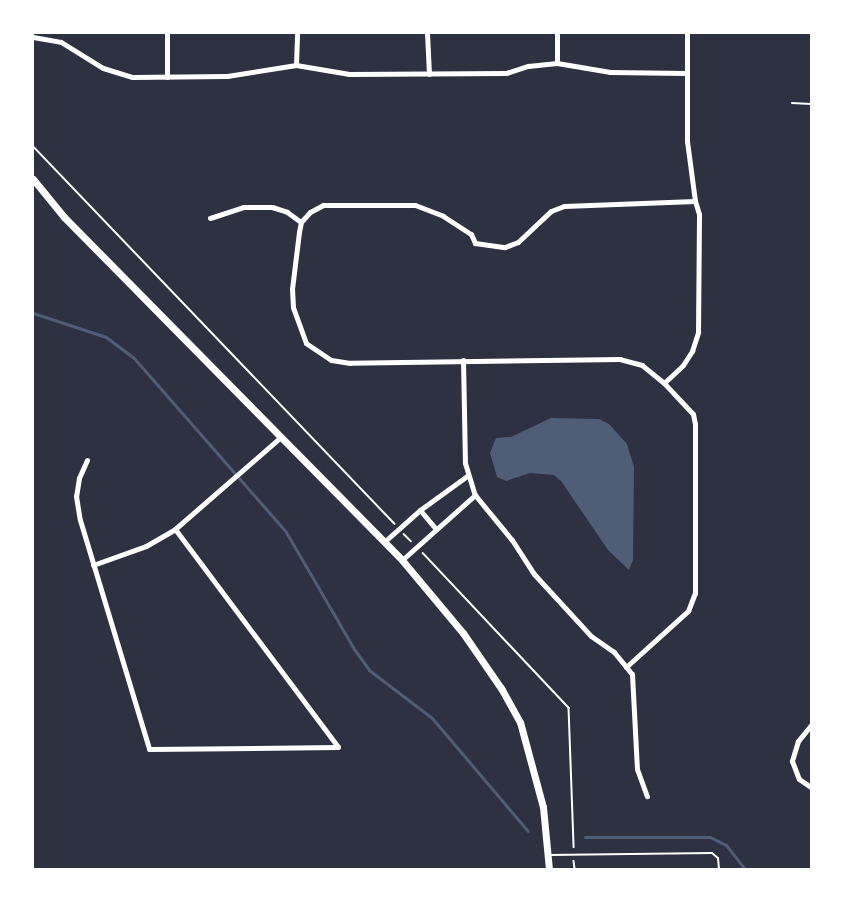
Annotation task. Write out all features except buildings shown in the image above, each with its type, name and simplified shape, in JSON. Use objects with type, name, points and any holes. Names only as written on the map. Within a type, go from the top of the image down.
[{"type":"street","points":[[166,77],[167,33]]},
{"type":"street","points":[[296,65],[297,33]]},
{"type":"street","points":[[427,33],[429,74]]},
{"type":"street","points":[[557,33],[557,63]]},
{"type":"street","points":[[664,383],[683,366],[692,351],[698,332],[699,214],[694,201],[687,141],[687,33]]},
{"type":"street","points":[[33,37],[61,42],[116,74],[166,77],[251,73],[296,65],[349,74],[506,73],[528,66],[557,63],[610,72],[686,73]]},
{"type":"street","points":[[33,179],[64,217],[402,560],[463,633],[501,688],[520,722],[543,807],[549,869]]},
{"type":"street","points":[[626,667],[688,611],[696,587],[695,424],[693,414],[664,383],[642,365],[620,358],[350,363],[331,360],[306,342],[293,307],[292,289],[301,222],[310,212],[323,205],[415,205],[443,216],[471,234],[475,243],[505,247],[518,242],[551,211],[564,206],[694,201]]},
{"type":"street","points":[[210,218],[243,207],[272,207],[286,212],[301,222]]},
{"type":"street","points":[[463,360],[467,476],[475,495],[512,540],[534,574],[591,636],[614,652],[632,674],[637,769],[647,796]]},
{"type":"street","points":[[93,565],[146,546],[175,529],[281,437]]},
{"type":"street","points":[[87,460],[76,496],[80,520],[149,749],[338,747],[175,529]]},
{"type":"street","points":[[384,542],[420,510],[467,476]]},
{"type":"street","points":[[402,560],[475,495]]},
{"type":"street","points":[[420,510],[436,529]]},
{"type":"street","points":[[811,724],[798,741],[792,761],[799,779],[811,787]]},
{"type":"lane","points":[[792,103],[811,104]]},
{"type":"lane","points":[[547,855],[712,853],[718,858],[719,869]]},
{"type":"path","points":[[33,146],[568,708],[575,869]]},
{"type":"water","points":[[551,418],[599,419],[609,424],[627,444],[634,467],[633,560],[629,570],[608,550],[561,481],[554,475],[530,473],[506,481],[497,477],[490,453],[496,438],[511,437]]},
{"type":"waterway","points":[[33,313],[106,337],[133,357],[286,532],[354,649],[369,670],[432,718],[528,831]]},
{"type":"waterway","points":[[585,837],[710,837],[726,845],[745,869]]}]
